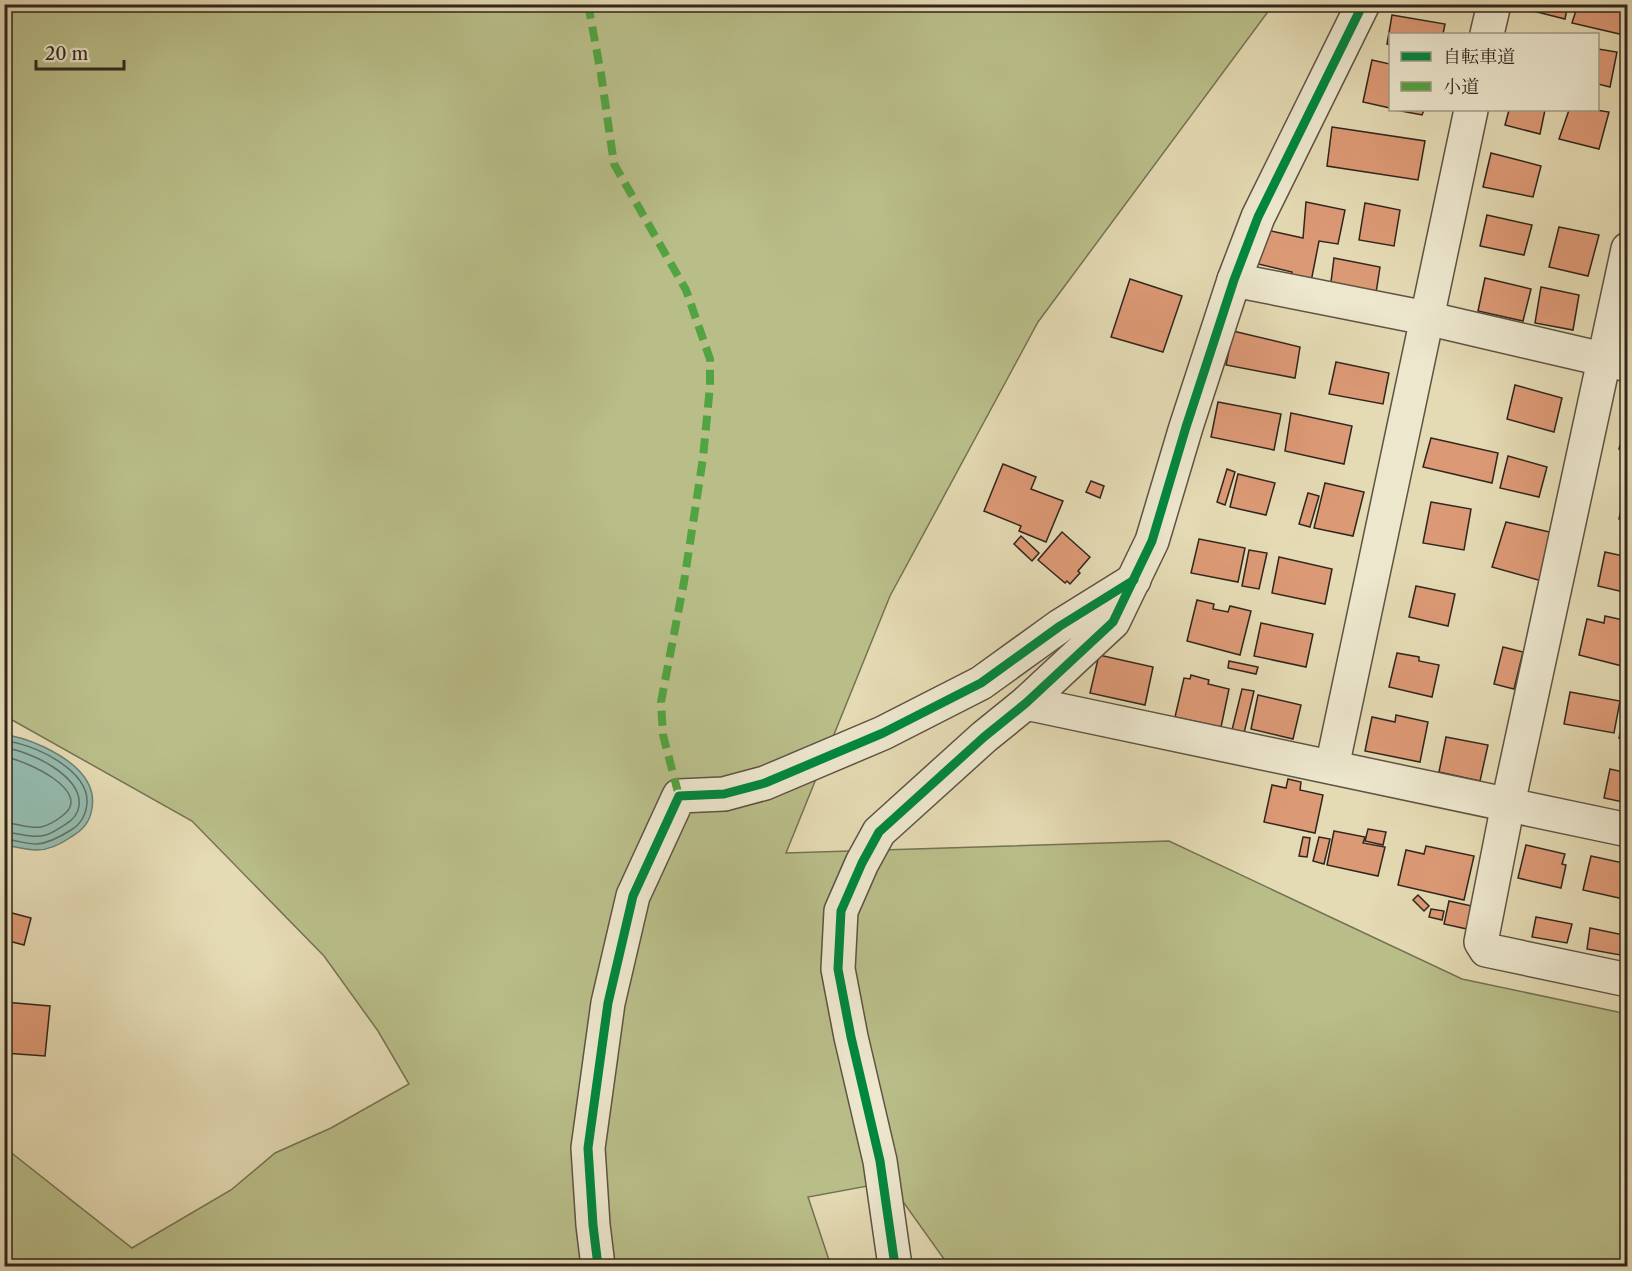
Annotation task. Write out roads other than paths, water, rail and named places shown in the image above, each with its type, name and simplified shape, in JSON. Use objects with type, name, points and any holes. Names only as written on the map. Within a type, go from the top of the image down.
[{"type":"street","points":[[895,1266],[880,1161],[851,1037],[838,969],[841,911],[862,863],[879,832],[984,737],[1026,703],[1113,622],[1152,541],[1234,280],[1258,217],[1363,4]]},
{"type":"street","points":[[1487,33],[1494,4]]},
{"type":"street","points":[[1332,767],[1471,111]]},
{"type":"street","points":[[1628,249],[1616,363],[1508,804],[1481,942],[1486,950],[1628,980]]},
{"type":"street","points":[[1234,280],[1426,318],[1616,363]]},
{"type":"street","points":[[598,1266],[588,1148],[608,1003],[633,896],[679,796],[724,794],[765,783],[883,733],[981,683],[1060,626],[1134,580]]},
{"type":"street","points":[[1026,703],[1628,830]]},
{"type":"water","points":[[5,735],[30,741],[63,757],[86,779],[92,797],[91,813],[85,825],[67,840],[46,849],[37,850],[5,845]]}]
